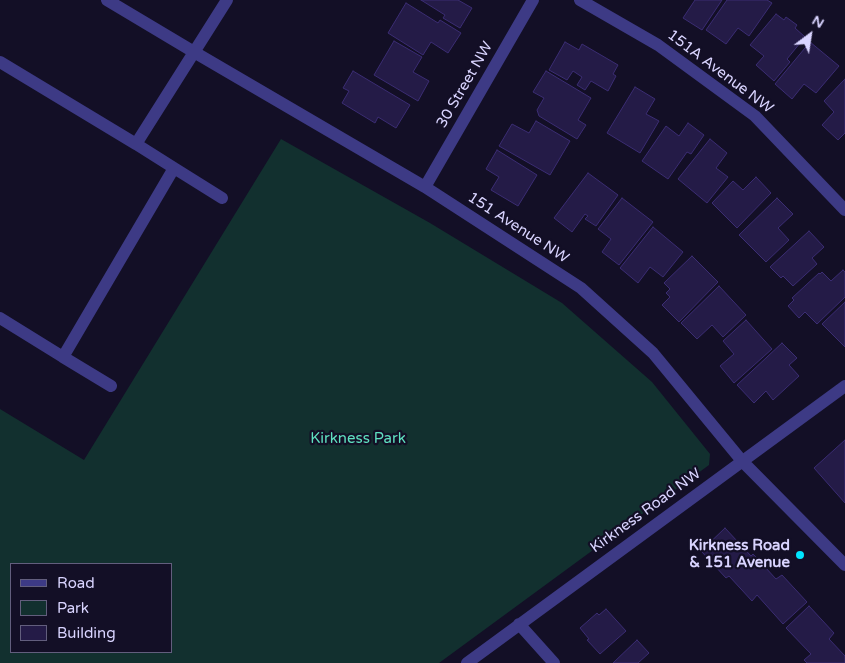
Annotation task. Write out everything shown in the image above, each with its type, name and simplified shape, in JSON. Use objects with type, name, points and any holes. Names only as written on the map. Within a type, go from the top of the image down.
[{"type":"street","name":"151 Avenue NW","points":[[107,0],[425,187],[581,288],[653,353],[742,461],[845,565]]},
{"type":"street","points":[[136,144],[227,0]]},
{"type":"street","name":"30 Street NW","points":[[425,187],[533,0]]},
{"type":"street","name":"151A Avenue NW","points":[[580,0],[658,45],[755,116],[845,210]]},
{"type":"street","points":[[0,62],[222,198]]},
{"type":"street","points":[[63,357],[174,168]]},
{"type":"street","points":[[0,318],[111,386]]},
{"type":"street","name":"Kirkness Road NW","points":[[467,663],[845,386]]},
{"type":"street","points":[[519,624],[554,663]]},
{"type":"green space","name":"Kirkness Park","points":[[281,139],[430,223],[562,303],[652,382],[710,454],[709,465],[439,663],[0,663],[0,409],[84,460]]},
{"type":"building","points":[[421,0],[458,0],[472,8],[460,28],[443,18],[445,15]]},
{"type":"building","points":[[695,0],[722,0],[702,30],[683,18]]},
{"type":"building","points":[[727,0],[767,0],[772,3],[749,36],[738,28],[726,44],[706,30]]},
{"type":"building","points":[[406,3],[438,23],[440,20],[461,33],[448,53],[431,42],[423,55],[388,33]]},
{"type":"building","points":[[776,14],[784,20],[786,17],[797,25],[795,28],[805,37],[787,59],[790,62],[774,81],[756,65],[764,56],[750,45]]},
{"type":"building","points":[[394,41],[422,57],[413,72],[429,81],[418,101],[374,75]]},
{"type":"building","points":[[565,42],[579,50],[582,44],[618,65],[613,74],[616,76],[608,91],[591,81],[585,90],[577,85],[582,77],[573,71],[567,80],[549,70]]},
{"type":"building","points":[[810,42],[839,66],[816,93],[804,84],[792,99],[775,84]]},
{"type":"building","points":[[353,71],[410,105],[396,128],[378,117],[375,123],[342,103],[349,91],[343,88]]},
{"type":"building","points":[[546,71],[591,98],[578,120],[586,125],[577,139],[539,116],[537,110],[544,98],[533,92]]},
{"type":"building","points":[[845,79],[845,133],[838,140],[822,125],[834,112],[824,101]]},
{"type":"building","points":[[635,87],[655,99],[646,114],[659,121],[640,153],[607,133]]},
{"type":"building","points":[[536,121],[570,141],[550,175],[499,146],[512,124],[529,133]]},
{"type":"building","points":[[688,123],[704,135],[691,154],[687,152],[668,179],[642,161],[666,126],[679,136]]},
{"type":"building","points":[[710,139],[727,153],[716,168],[728,177],[707,203],[678,179]]},
{"type":"building","points":[[497,150],[537,175],[518,206],[491,190],[499,177],[486,169]]},
{"type":"building","points":[[588,173],[618,195],[596,226],[585,219],[588,216],[585,214],[572,232],[554,218]]},
{"type":"building","points":[[756,177],[771,193],[737,228],[712,203],[733,181],[743,190]]},
{"type":"building","points":[[622,198],[653,222],[619,265],[602,252],[611,239],[598,229]]},
{"type":"building","points":[[777,198],[793,214],[778,228],[789,240],[766,262],[739,235]]},
{"type":"building","points":[[653,227],[683,252],[663,277],[650,267],[638,283],[620,268]]},
{"type":"building","points":[[809,231],[824,247],[812,258],[817,264],[793,286],[770,267]]},
{"type":"building","points":[[692,256],[718,282],[679,322],[662,305],[670,297],[666,293],[670,289],[664,283]]},
{"type":"building","points":[[843,270],[845,272],[845,297],[817,324],[805,312],[799,318],[788,306],[794,300],[792,298],[819,273],[822,272],[831,281]]},
{"type":"building","points":[[719,286],[746,315],[723,337],[712,325],[697,339],[681,323]]},
{"type":"building","points":[[845,302],[845,347],[822,324]]},
{"type":"building","points":[[746,320],[772,349],[734,383],[720,366],[734,354],[723,341]]},
{"type":"building","points":[[782,343],[797,358],[789,365],[799,376],[773,400],[766,391],[754,403],[737,385]]},
{"type":"building","points":[[845,440],[845,503],[814,468]]},
{"type":"building","points":[[725,528],[776,579],[782,575],[807,602],[783,624],[757,595],[752,601],[729,576],[726,578],[701,551]]},
{"type":"building","points":[[809,606],[834,633],[829,639],[845,656],[845,663],[807,663],[804,660],[811,654],[786,628]]},
{"type":"building","points":[[606,609],[626,631],[600,654],[587,640],[589,639],[580,628],[597,613],[599,615]]},
{"type":"building","points":[[637,640],[649,653],[638,663],[613,663]]},
{"type":"place","name":"Kirkness Road & 151 Avenue","points":[[800,555]]}]
